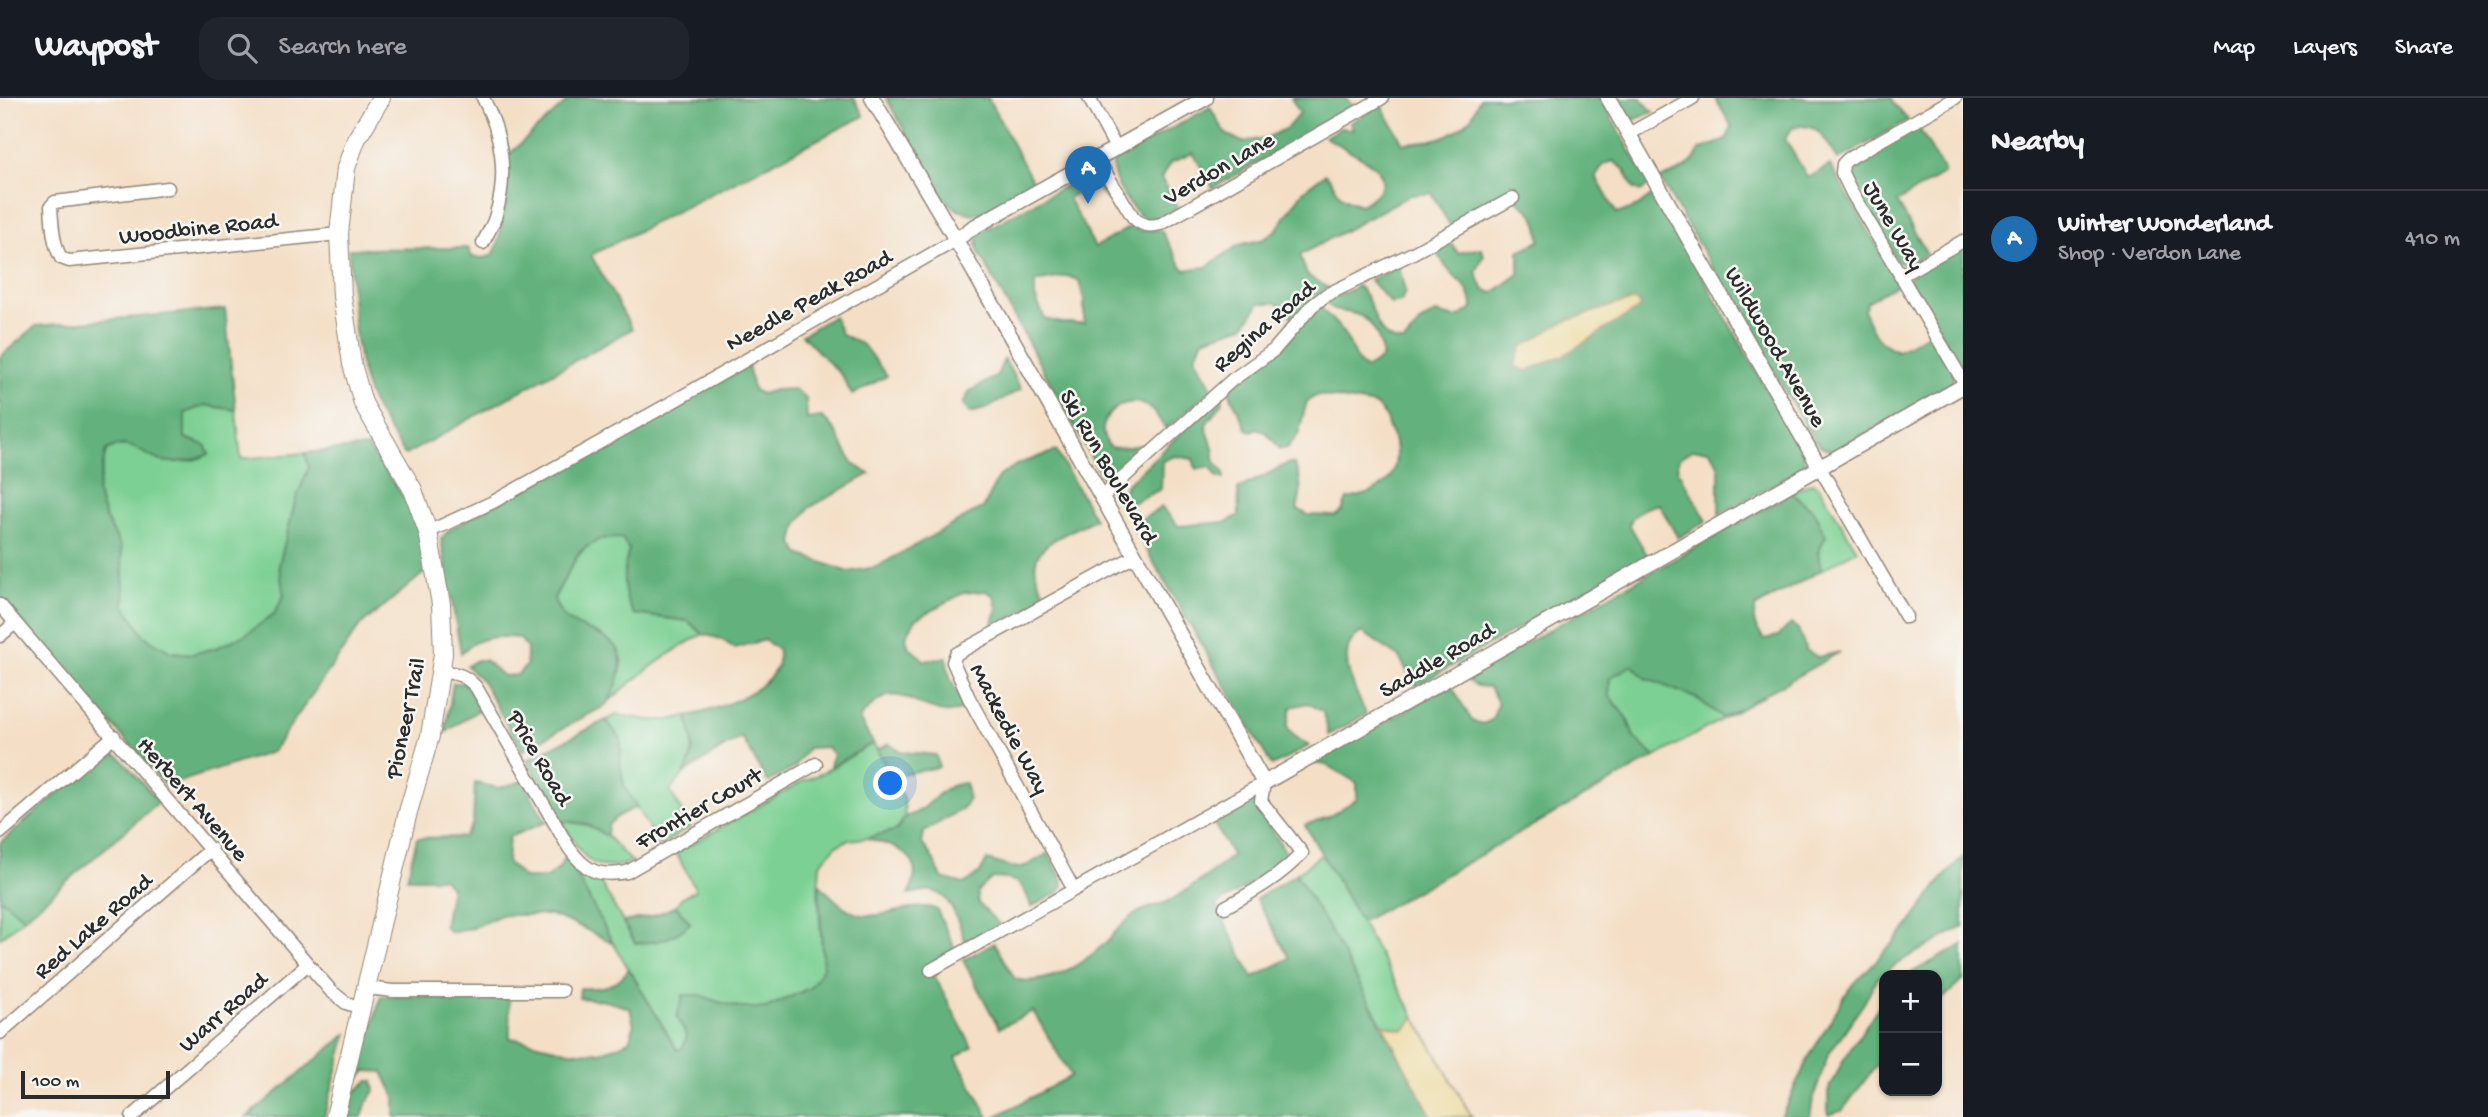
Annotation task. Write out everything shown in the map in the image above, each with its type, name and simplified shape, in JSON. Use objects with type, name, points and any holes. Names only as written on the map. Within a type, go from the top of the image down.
[{"type":"main road","name":"Pioneer Trail","points":[[335,1117],[408,812],[430,736],[442,672],[442,604],[428,532],[419,502],[372,421],[357,385],[348,345],[342,296],[339,234],[343,181],[350,154],[363,126],[381,98]]},
{"type":"street","points":[[483,98],[497,128],[501,152],[501,183],[496,214],[483,243]]},
{"type":"street","name":"Ski Run Boulevard","points":[[872,98],[956,240],[1264,783],[1261,801],[1302,853],[1289,868],[1226,907]]},
{"type":"street","points":[[1089,98],[1116,148]]},
{"type":"street","name":"Needle Peak Road","points":[[428,532],[504,496],[940,251],[972,228],[1206,98]]},
{"type":"street","name":"Verdon Lane","points":[[1097,159],[1133,217],[1139,223],[1150,226],[1161,224],[1382,98]]},
{"type":"street","name":"Wildwood Avenue","points":[[1608,98],[1906,617]]},
{"type":"street","points":[[1629,134],[1693,98]]},
{"type":"street","name":"June Way","points":[[1955,98],[1843,164],[1842,173],[1963,383]]},
{"type":"street","name":"Woodbine Road","points":[[168,188],[55,202],[51,206],[57,249],[61,258],[69,261],[339,234]]},
{"type":"street","name":"Regina Road","points":[[1102,497],[1222,388],[1274,350],[1312,306],[1326,295],[1411,254],[1513,198]]},
{"type":"street","points":[[1900,276],[1963,241]]},
{"type":"street","name":"Saddle Road","points":[[931,970],[1820,467],[1963,383]]},
{"type":"street","name":"Mackedie Way","points":[[1074,890],[969,698],[953,662],[956,654],[1135,556]]},
{"type":"street","name":"Herbert Avenue","points":[[0,605],[338,998],[362,1007]]},
{"type":"street","points":[[0,636],[15,622]]},
{"type":"street","name":"Price Road","points":[[442,672],[467,677],[476,687],[569,848],[580,864],[598,873]]},
{"type":"street","points":[[0,833],[114,736]]},
{"type":"street","name":"Frontier Court","points":[[598,873],[610,875],[628,872],[816,764]]},
{"type":"street","name":"Red Lake Road","points":[[0,1033],[211,849]]},
{"type":"street","name":"Warr Road","points":[[132,1117],[308,964]]},
{"type":"street","points":[[367,988],[393,991],[562,990]]},
{"type":"green space","points":[[571,98],[854,98],[864,116],[591,255],[632,329],[405,455],[377,412],[365,384],[355,334],[349,249],[468,248],[472,257],[491,256],[496,248],[502,224],[506,157]]},
{"type":"green space","points":[[886,98],[988,98],[1035,186],[992,210],[975,215],[958,210],[943,198]]},
{"type":"green space","points":[[1291,98],[1345,98],[1355,107],[1213,188],[1193,153],[1170,163],[1161,178],[1178,208],[1159,218],[1151,220],[1141,216],[1123,194],[1114,175],[1114,161],[1210,107],[1226,134],[1242,142],[1266,138],[1287,128],[1300,113]]},
{"type":"green space","points":[[1480,98],[1600,98],[1650,185],[1641,191],[1634,189],[1625,170],[1613,161],[1603,165],[1596,177],[1617,214],[1638,206],[1655,193],[1804,455],[1804,462],[1800,469],[1719,515],[1719,466],[1709,450],[1692,450],[1679,458],[1677,469],[1707,521],[1678,538],[1659,504],[1641,511],[1629,524],[1647,555],[1416,686],[1399,657],[1362,632],[1353,639],[1347,659],[1352,682],[1366,714],[1329,735],[1323,712],[1308,703],[1291,707],[1287,727],[1295,737],[1309,746],[1272,766],[1132,525],[1162,507],[1178,526],[1227,522],[1239,515],[1238,489],[1289,463],[1294,464],[1300,480],[1297,509],[1308,515],[1336,516],[1342,511],[1347,499],[1378,489],[1391,476],[1396,457],[1387,418],[1376,405],[1318,395],[1307,401],[1298,435],[1287,448],[1280,449],[1267,433],[1257,428],[1251,431],[1246,428],[1228,389],[1320,306],[1348,340],[1356,358],[1365,369],[1381,359],[1376,332],[1361,316],[1336,310],[1326,302],[1358,286],[1386,336],[1394,341],[1404,342],[1422,321],[1436,313],[1456,318],[1472,309],[1470,295],[1446,267],[1435,247],[1449,240],[1458,253],[1481,248],[1484,255],[1476,272],[1483,289],[1493,293],[1519,274],[1519,251],[1540,241],[1535,218],[1516,198],[1451,227],[1431,193],[1410,195],[1300,255],[1307,275],[1328,288],[1315,295],[1293,318],[1277,303],[1260,303],[1244,326],[1203,339],[1195,357],[1213,389],[1166,429],[1151,409],[1140,403],[1123,404],[1116,408],[1105,421],[1103,429],[1104,438],[1110,447],[1148,445],[1112,478],[1106,480],[978,251],[980,233],[1081,177],[1098,175],[1117,201],[1107,199],[1096,187],[1089,186],[1068,198],[1095,247],[1132,226],[1140,231],[1161,230],[1184,270],[1206,267],[1239,245],[1264,239],[1277,229],[1304,190],[1325,174],[1339,194],[1352,202],[1361,205],[1376,194],[1382,183],[1380,174],[1373,165],[1325,137],[1342,127],[1353,130],[1350,123],[1381,105],[1403,143],[1431,140],[1448,135],[1464,125],[1472,116]],"holes":[[[1068,276],[1079,281],[1084,300],[1084,323],[1062,323],[1045,319],[1035,297],[1035,282]]]},
{"type":"green space","points":[[1616,98],[1641,98],[1653,112],[1634,120],[1628,117]]},
{"type":"green space","points":[[1715,98],[1892,98],[1893,103],[1908,120],[1838,160],[1821,134],[1809,127],[1793,127],[1785,139],[1808,178],[1830,165],[1899,283],[1867,302],[1864,311],[1876,336],[1885,345],[1898,351],[1929,333],[1953,374],[1950,385],[1840,449],[1826,448],[1814,440],[1660,179],[1688,165],[1699,150],[1726,140],[1732,127]]},
{"type":"green space","points":[[1917,125],[1945,173],[1897,202],[1927,254],[1910,264],[1902,264],[1896,259],[1850,181],[1849,170],[1854,160]]},
{"type":"green space","points":[[1963,246],[1963,371],[1909,279],[1911,275]]},
{"type":"green space","points":[[1399,266],[1405,292],[1401,302],[1391,304],[1370,280]]},
{"type":"green space","points":[[225,309],[236,410],[205,405],[185,413],[185,438],[205,445],[209,454],[191,460],[171,462],[159,460],[128,446],[106,450],[97,492],[105,517],[121,547],[125,606],[144,636],[171,652],[192,654],[216,648],[245,635],[274,614],[284,596],[279,565],[296,499],[309,468],[305,453],[368,447],[407,502],[418,526],[429,569],[360,626],[272,752],[166,786],[0,597],[0,357],[36,326]]},
{"type":"green space","points":[[834,316],[841,334],[863,345],[887,376],[852,395],[842,376],[802,335]]},
{"type":"green space","points":[[1004,359],[1021,389],[988,408],[970,413],[963,404],[970,391],[997,376]]},
{"type":"green space","points":[[748,365],[753,390],[762,394],[794,389],[806,398],[807,419],[822,417],[828,422],[855,465],[870,474],[809,508],[797,525],[793,543],[799,554],[848,572],[876,567],[984,507],[998,477],[1018,464],[1056,451],[1095,519],[1054,540],[1037,556],[1035,567],[1038,581],[1048,597],[992,628],[997,608],[994,596],[986,591],[963,593],[916,619],[906,636],[908,646],[925,661],[947,657],[950,678],[966,709],[944,712],[901,696],[883,698],[859,719],[873,743],[830,767],[833,755],[827,747],[808,748],[794,768],[768,782],[742,738],[685,773],[693,745],[687,716],[737,700],[762,685],[777,666],[778,650],[765,640],[734,648],[721,639],[703,634],[688,621],[634,614],[624,583],[629,550],[622,538],[600,539],[579,552],[554,598],[564,617],[607,639],[615,646],[620,659],[616,686],[604,706],[522,751],[483,682],[467,666],[477,660],[485,660],[503,676],[517,675],[526,666],[527,649],[520,638],[496,637],[474,643],[461,653],[441,539],[450,529]]},
{"type":"green space","points":[[1221,395],[1223,402],[1206,424],[1214,450],[1214,460],[1224,473],[1224,479],[1217,477],[1211,467],[1196,469],[1193,459],[1175,456],[1162,461],[1161,489],[1123,507],[1122,495],[1125,486]]},
{"type":"green space","points":[[205,405],[236,410],[241,459],[305,453],[309,468],[296,499],[279,565],[284,596],[274,614],[245,635],[216,648],[192,654],[171,652],[144,636],[125,606],[121,547],[105,517],[97,493],[106,450],[128,446],[160,461],[205,445],[185,438],[185,413]]},
{"type":"green space","points":[[1814,483],[1857,550],[1723,626],[1763,696],[1655,757],[1634,738],[1628,720],[1609,696],[1610,678],[1632,664],[1645,678],[1683,554]]},
{"type":"green space","points":[[1792,493],[1813,510],[1826,536],[1818,552],[1821,570],[1756,607],[1755,624],[1764,639],[1778,636],[1791,624],[1798,629],[1806,650],[1818,657],[1840,652],[1723,718],[1698,699],[1645,678],[1632,665],[1610,678],[1609,695],[1628,720],[1634,738],[1655,757],[1361,922],[1305,825],[1328,817],[1357,799],[1357,783],[1327,765],[1313,763],[1451,685],[1472,721],[1483,724],[1492,720],[1498,703],[1489,687],[1477,686],[1464,678]]},
{"type":"green space","points":[[623,538],[629,550],[624,575],[625,591],[634,614],[688,621],[703,634],[652,666],[605,705],[620,674],[621,655],[611,642],[569,622],[554,598],[584,549],[599,539]]},
{"type":"green space","points":[[453,683],[464,683],[481,708],[445,733]]},
{"type":"green space","points":[[616,715],[650,720],[670,720],[687,716],[692,739],[692,757],[670,791],[691,827],[659,846],[624,786],[620,763],[621,739],[606,720]]},
{"type":"green space","points":[[606,720],[621,739],[620,763],[624,786],[637,807],[619,815],[608,825],[607,836],[586,824],[562,821],[527,760]]},
{"type":"green space","points":[[873,743],[904,798],[905,817],[897,830],[848,840],[836,846],[820,864],[818,893],[823,968],[810,988],[766,1008],[742,1008],[700,995],[677,1017],[687,1036],[683,1048],[677,1050],[597,916],[571,866],[599,880],[635,943],[690,923],[676,906],[681,898],[696,890],[676,853]]},
{"type":"green space","points":[[889,744],[902,752],[936,755],[939,767],[892,776],[877,750]]},
{"type":"green space","points":[[111,753],[120,757],[159,802],[24,918],[0,898],[0,843],[102,755]]},
{"type":"green space","points":[[523,781],[546,822],[509,837],[507,862],[524,878],[547,878],[559,868],[566,856],[613,943],[551,915],[501,915],[472,928],[450,932],[444,926],[451,887],[443,878],[407,878],[417,838],[464,837],[473,823],[475,783],[499,788]]},
{"type":"green space","points":[[965,783],[969,799],[963,808],[924,832],[922,844],[931,855],[942,878],[964,884],[980,873],[987,860],[1018,867],[1030,864],[1048,853],[1063,886],[1059,892],[1031,907],[1026,892],[1019,884],[1008,879],[992,878],[977,892],[978,903],[1000,925],[966,943],[954,912],[945,899],[932,891],[909,894],[915,870],[912,861],[889,845],[867,838],[897,830],[905,817],[922,809],[947,788]]},
{"type":"green space","points":[[1253,798],[1290,860],[1216,905],[1253,978],[1290,958],[1256,899],[1296,874],[1432,1117],[995,1117],[1071,1076],[1033,1011],[999,1028],[963,960],[994,943],[1015,979],[1037,980],[1073,967],[1093,953],[1137,913],[1183,893],[1232,855],[1212,820]]},
{"type":"green space","points":[[562,821],[599,830],[632,861],[606,867],[588,859]]},
{"type":"green space","points":[[1322,854],[1415,1017],[1404,1030],[1382,1024],[1296,874]]},
{"type":"green space","points":[[1963,857],[1963,927],[1889,970],[1879,970],[1879,977],[1864,1003],[1828,1055],[1813,1099],[1810,1117],[1781,1117],[1809,1057],[1849,989],[1907,928],[1943,878]]},
{"type":"green space","points":[[819,884],[841,905],[860,914],[883,914],[917,907],[937,910],[955,949],[927,965],[927,971],[934,975],[972,1047],[956,1057],[989,1117],[395,1117],[395,1097],[383,1072],[366,1071],[357,1080],[381,996],[509,998],[510,1038],[564,1050],[598,1052],[629,1041],[634,1026],[630,1008],[602,1000],[579,998],[580,988],[608,986],[619,980],[629,969],[677,1050],[683,1048],[687,1036],[677,1017],[683,995],[700,995],[742,1008],[766,1008],[810,988],[823,968]]},
{"type":"green space","points":[[0,898],[24,918],[0,938]]},
{"type":"green space","points":[[676,906],[690,923],[665,939],[635,943],[623,922],[653,916]]},
{"type":"green space","points":[[1963,945],[1963,980],[1942,999],[1942,970],[1916,970]]},
{"type":"green space","points":[[1879,1006],[1879,1062],[1842,1111],[1828,1115],[1828,1092],[1843,1061]]},
{"type":"green space","points":[[347,1034],[324,1117],[247,1117]]},
{"type":"green space","points":[[368,1081],[373,1081],[375,1091],[366,1104],[362,1117],[348,1117],[354,1093]]},
{"type":"sand","points":[[1637,300],[1641,307],[1564,355],[1527,371],[1514,366],[1522,347],[1561,323]]},
{"type":"sand","points":[[1415,1017],[1472,1117],[1432,1117],[1382,1024],[1404,1030]]},
{"type":"place","name":"Winter Wonderland","points":[[1088,204]]}]
